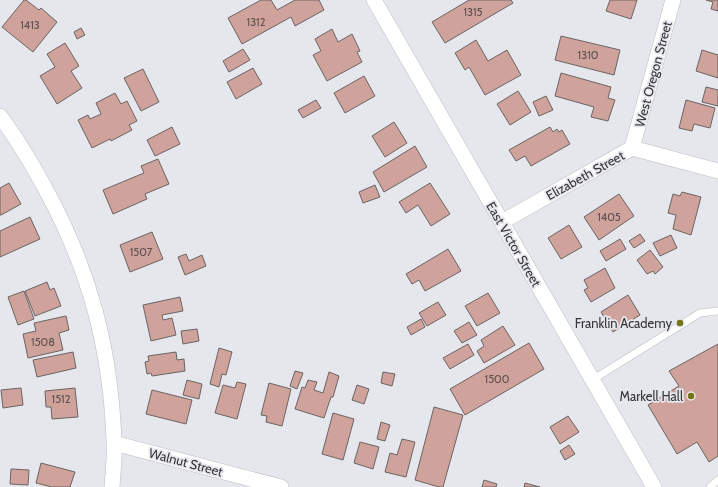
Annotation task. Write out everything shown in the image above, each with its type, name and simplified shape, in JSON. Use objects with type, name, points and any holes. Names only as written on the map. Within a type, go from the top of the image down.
[{"type":"street","name":"East Victor Street","points":[[374,0],[654,487]]},
{"type":"street","name":"West Oregon Street","points":[[632,148],[673,0]]},
{"type":"street","points":[[0,116],[26,152],[62,220],[79,260],[95,312],[107,366],[112,403],[114,443],[112,487]]},
{"type":"street","name":"Elizabeth Street","points":[[502,222],[632,148],[718,171]]},
{"type":"street","name":"Walnut Street","points":[[114,443],[281,487]]},
{"type":"lane","points":[[592,380],[700,313],[706,311],[718,311]]},
{"type":"lane","points":[[710,487],[718,480]]},
{"type":"building","points":[[24,0],[39,10],[41,8],[57,22],[33,52],[2,27]]},
{"type":"building","points":[[261,0],[271,0],[277,10],[295,0],[319,0],[324,10],[295,26],[291,17],[242,44],[228,18]]},
{"type":"building","points":[[469,0],[511,0],[513,3],[445,43],[432,22]]},
{"type":"building","points":[[610,0],[637,0],[631,19],[606,11]]},
{"type":"building","points":[[706,0],[718,0],[718,11],[711,9],[713,2]]},
{"type":"building","points":[[81,28],[85,35],[77,39],[74,32]]},
{"type":"building","points":[[332,29],[338,42],[352,34],[360,51],[357,52],[362,62],[327,81],[313,55],[321,51],[315,39]]},
{"type":"building","points":[[561,36],[620,50],[614,75],[555,60]]},
{"type":"building","points":[[476,40],[488,61],[507,50],[521,75],[485,95],[469,67],[465,70],[455,53]]},
{"type":"building","points":[[65,43],[79,66],[71,71],[82,88],[57,104],[40,76],[55,67],[47,54]]},
{"type":"building","points":[[243,49],[250,60],[229,72],[223,61]]},
{"type":"building","points":[[702,50],[718,55],[718,78],[696,71]]},
{"type":"building","points":[[253,68],[262,84],[236,99],[227,82]]},
{"type":"building","points":[[143,69],[159,102],[141,111],[124,78]]},
{"type":"building","points":[[561,73],[611,87],[608,98],[615,100],[608,121],[591,117],[594,107],[555,96]]},
{"type":"building","points":[[364,76],[375,96],[345,113],[334,93]]},
{"type":"building","points":[[706,87],[718,90],[718,106],[702,102]]},
{"type":"building","points":[[518,91],[531,112],[510,125],[497,104]]},
{"type":"building","points":[[115,93],[121,104],[127,101],[137,121],[129,125],[132,130],[111,141],[110,139],[92,148],[78,120],[88,115],[90,119],[101,114],[96,103]]},
{"type":"building","points":[[546,96],[553,110],[539,116],[533,102]]},
{"type":"building","points":[[316,100],[321,108],[303,118],[298,110]]},
{"type":"building","points":[[686,100],[715,108],[710,128],[694,124],[692,131],[679,128]]},
{"type":"building","points":[[394,122],[407,143],[385,157],[372,136]]},
{"type":"building","points":[[172,127],[180,144],[155,156],[147,140]]},
{"type":"building","points":[[550,127],[553,132],[557,129],[559,132],[562,130],[570,144],[531,166],[525,156],[516,161],[509,150]]},
{"type":"building","points":[[415,146],[427,167],[384,192],[373,172]]},
{"type":"building","points":[[158,159],[169,184],[145,194],[147,199],[113,214],[103,190],[144,173],[141,166]]},
{"type":"building","points":[[9,183],[21,204],[0,215],[0,188]]},
{"type":"building","points":[[430,183],[450,214],[431,226],[418,205],[406,213],[399,202]]},
{"type":"building","points":[[375,185],[380,197],[363,203],[359,192]]},
{"type":"building","points":[[682,192],[701,197],[691,235],[673,229],[676,215],[668,213],[673,194],[680,196]]},
{"type":"building","points":[[619,194],[634,216],[599,240],[584,217]]},
{"type":"building","points":[[30,217],[40,239],[0,257],[0,231]]},
{"type":"building","points":[[569,225],[582,247],[561,259],[548,238]]},
{"type":"building","points":[[152,232],[163,259],[130,272],[120,245]]},
{"type":"building","points":[[640,234],[645,241],[634,248],[629,241]]},
{"type":"building","points":[[671,235],[677,248],[660,256],[653,243]]},
{"type":"building","points":[[620,239],[626,249],[606,261],[600,251]]},
{"type":"building","points":[[448,249],[461,271],[425,291],[419,280],[412,284],[406,274]]},
{"type":"building","points":[[650,250],[663,267],[655,274],[653,271],[647,274],[637,260]]},
{"type":"building","points":[[186,254],[189,261],[202,255],[206,266],[185,275],[178,257]]},
{"type":"building","points":[[605,268],[615,288],[591,302],[584,290],[588,288],[584,280]]},
{"type":"building","points":[[47,282],[50,290],[54,288],[61,306],[35,316],[25,291]]},
{"type":"building","points":[[24,291],[34,319],[18,325],[8,297]]},
{"type":"building","points":[[488,293],[500,313],[477,326],[465,306]]},
{"type":"building","points":[[628,295],[640,315],[613,332],[601,312]]},
{"type":"building","points":[[180,297],[183,311],[162,315],[163,320],[172,318],[176,335],[151,341],[143,305]]},
{"type":"building","points":[[438,302],[446,315],[427,326],[419,313]]},
{"type":"building","points":[[66,316],[69,330],[59,333],[63,350],[28,358],[23,334],[36,331],[34,323]]},
{"type":"building","points":[[421,319],[425,327],[411,335],[407,327]]},
{"type":"building","points":[[469,322],[477,335],[462,343],[454,331]]},
{"type":"building","points":[[503,326],[515,345],[484,363],[477,351],[484,346],[481,340]]},
{"type":"building","points":[[197,329],[199,341],[183,344],[181,331]]},
{"type":"building","points":[[529,343],[544,369],[465,415],[450,389]]},
{"type":"building","points":[[468,344],[474,355],[450,369],[443,358]]},
{"type":"building","name":"Markell Hall","points":[[718,344],[718,456],[709,462],[697,442],[677,454],[648,405],[679,386],[669,371]]},
{"type":"building","points":[[219,348],[232,352],[226,375],[222,374],[219,387],[210,384]]},
{"type":"building","points":[[73,352],[76,368],[37,377],[33,360]]},
{"type":"building","points":[[176,352],[177,360],[184,359],[185,371],[152,376],[151,373],[147,374],[145,362],[149,361],[148,356]]},
{"type":"building","points":[[295,371],[303,373],[297,389],[290,386]]},
{"type":"building","points":[[329,372],[339,376],[333,397],[331,397],[324,418],[295,409],[302,387],[305,388],[308,380],[317,382],[314,390],[323,393]]},
{"type":"building","points":[[383,372],[395,374],[392,386],[381,383]]},
{"type":"building","points":[[187,380],[202,384],[199,399],[183,395]]},
{"type":"building","points":[[237,382],[246,384],[237,419],[215,413],[223,385],[235,388]]},
{"type":"building","points":[[269,383],[291,389],[282,426],[266,422],[267,416],[261,415]]},
{"type":"building","points":[[357,385],[369,389],[364,404],[352,400]]},
{"type":"building","points":[[21,388],[23,405],[3,408],[1,390]]},
{"type":"building","points":[[75,388],[78,417],[52,419],[51,407],[46,407],[45,391]]},
{"type":"building","points":[[152,390],[192,400],[186,424],[146,414]]},
{"type":"building","points":[[434,407],[463,415],[443,487],[415,480]]},
{"type":"building","points":[[333,413],[354,419],[343,460],[322,454]]},
{"type":"building","points":[[568,416],[579,432],[560,444],[550,427]]},
{"type":"building","points":[[381,422],[390,425],[385,441],[377,439]]},
{"type":"building","points":[[402,439],[415,442],[406,477],[385,472],[390,453],[397,455]]},
{"type":"building","points":[[360,442],[379,447],[373,469],[354,463]]},
{"type":"building","points":[[569,445],[575,454],[565,460],[560,451]]},
{"type":"building","points":[[41,463],[75,472],[70,487],[52,487],[36,483]]},
{"type":"building","points":[[11,469],[29,470],[28,485],[10,484]]},
{"type":"building","points":[[484,480],[497,484],[496,487],[482,487]]},
{"type":"building","points":[[525,483],[540,487],[524,487]]},
{"type":"place","name":"Franklin Academy","points":[[680,323]]},
{"type":"place","name":"Markell Hall","points":[[691,396]]}]
